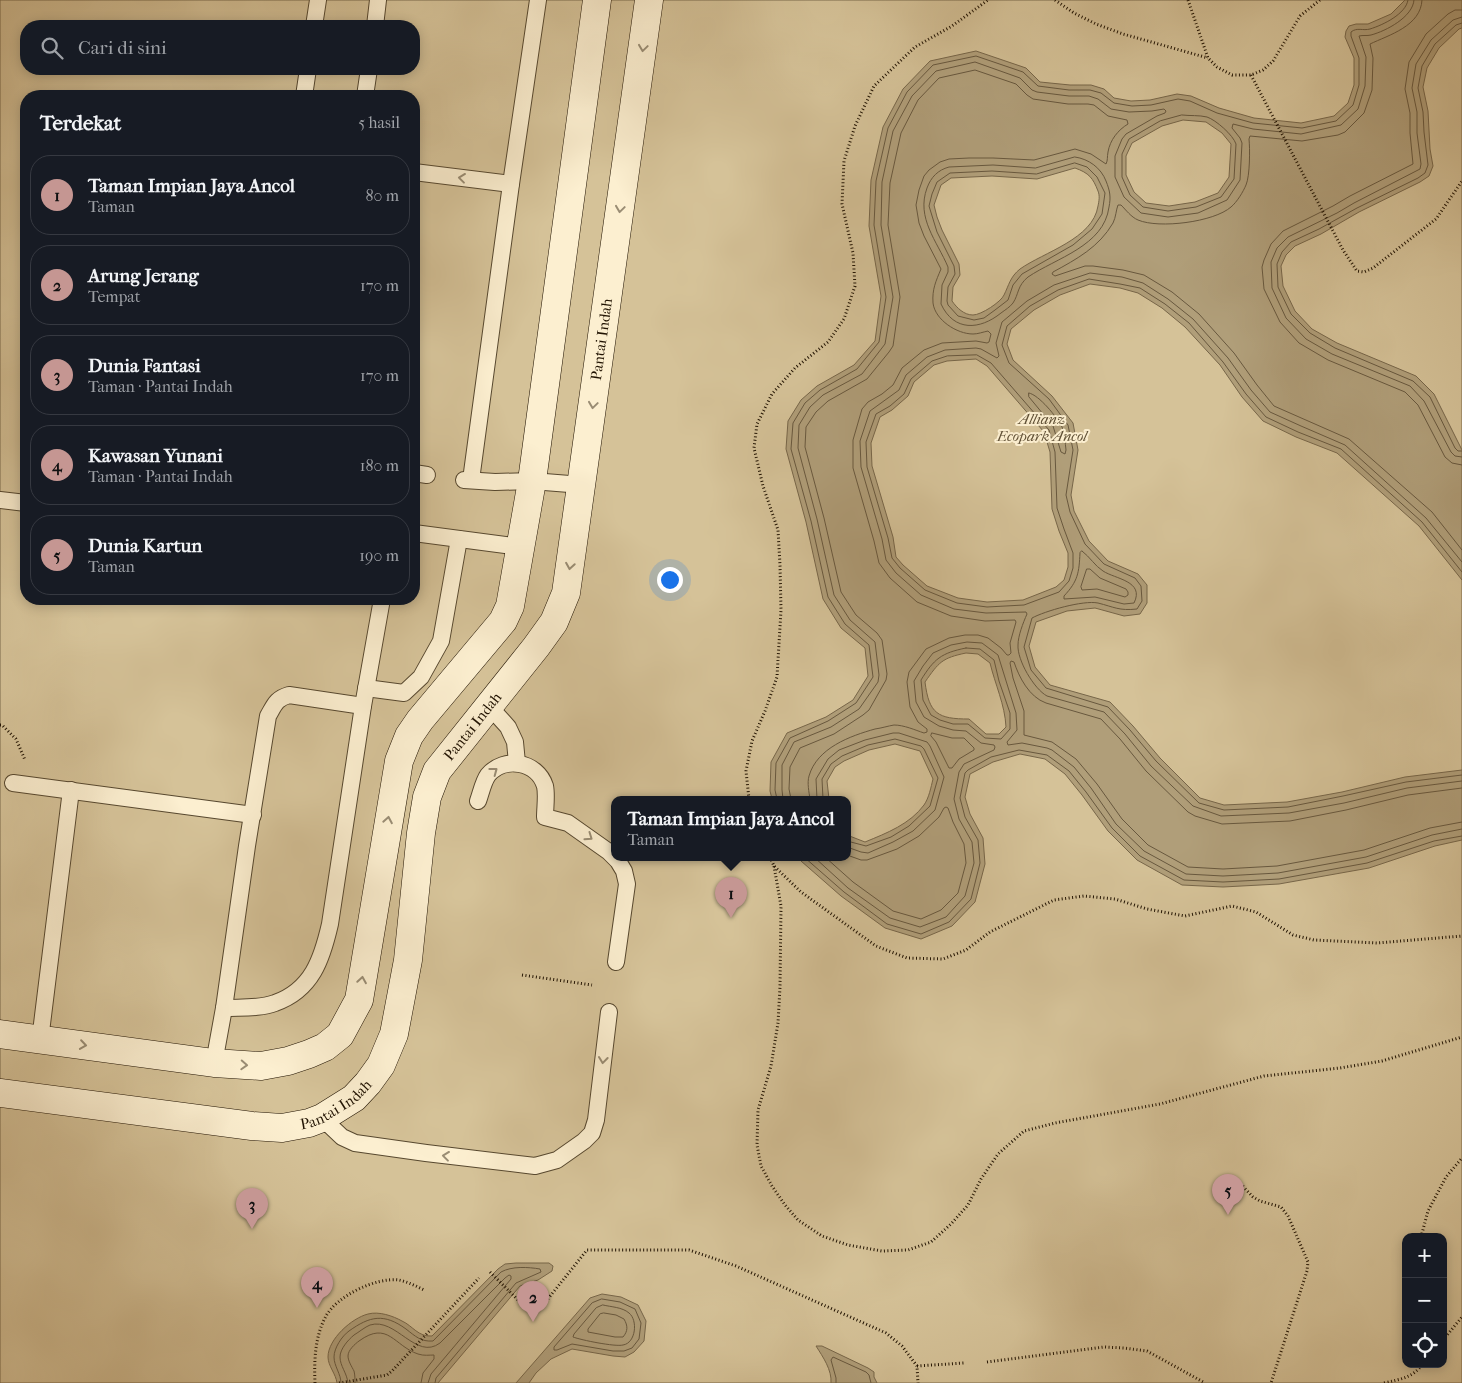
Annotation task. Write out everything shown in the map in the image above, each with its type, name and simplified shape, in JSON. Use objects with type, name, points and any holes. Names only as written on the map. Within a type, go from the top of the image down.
[{"type":"street","points":[[0,1034],[214,1062],[261,1066],[288,1061],[309,1054],[325,1047],[340,1035],[358,1000],[399,761],[405,744],[420,720],[503,621],[510,606],[532,481],[597,0]]},
{"type":"street","name":"Pantai Indah","points":[[0,1093],[252,1126],[282,1128],[309,1123],[322,1118],[354,1098],[382,1064],[394,1034],[408,960],[426,797],[437,771],[554,622],[566,593],[650,0]]},
{"type":"lane","points":[[315,20],[318,0]]},
{"type":"lane","points":[[376,20],[378,0]]},
{"type":"lane","points":[[538,0],[467,480],[495,482],[532,481],[582,485]]},
{"type":"lane","points":[[305,90],[307,75]]},
{"type":"lane","points":[[366,90],[368,75]]},
{"type":"lane","points":[[420,173],[511,184]]},
{"type":"lane","points":[[0,500],[20,502]]},
{"type":"lane","points":[[420,534],[521,547]]},
{"type":"lane","points":[[366,688],[404,693],[421,677],[442,641],[459,540]]},
{"type":"lane","points":[[224,1008],[274,1004],[289,996],[305,985],[316,968],[324,949],[330,924],[363,706],[381,605]]},
{"type":"lane","points":[[214,1062],[224,1008],[268,716],[280,698],[289,695],[363,706]]},
{"type":"lane","points":[[489,706],[508,728],[515,742],[517,763]]},
{"type":"lane","points":[[478,801],[487,776],[496,768],[506,764],[517,763],[526,766],[537,774],[545,786],[545,817],[568,823],[611,854]]},
{"type":"lane","points":[[14,783],[252,815]]},
{"type":"lane","points":[[40,1040],[70,790]]},
{"type":"lane","points":[[616,962],[627,884],[624,871],[619,861]]},
{"type":"lane","points":[[322,1118],[342,1137],[355,1143],[535,1166],[557,1160],[592,1133],[596,1120],[609,1012]]},
{"type":"path","points":[[749,796],[746,771],[752,741],[777,677],[781,610],[778,530],[763,486],[754,448],[757,424],[772,394],[795,368],[828,342],[844,319],[855,286],[853,254],[842,204],[844,161],[855,126],[874,86],[916,47],[952,26],[988,0]]},
{"type":"path","points":[[1055,0],[1074,13],[1096,24],[1123,34],[1208,58]]},
{"type":"path","points":[[1188,0],[1208,58],[1217,67],[1232,75],[1252,75],[1263,70],[1272,61],[1300,16],[1320,0]]},
{"type":"path","points":[[1252,75],[1343,250],[1357,271],[1364,272],[1373,268],[1436,219],[1462,181]]},
{"type":"path","points":[[0,725],[16,739],[35,786]]},
{"type":"path","points":[[772,861],[781,906],[780,988],[778,1023],[771,1066],[758,1110],[757,1145],[761,1166],[785,1205],[798,1220],[822,1236],[848,1245],[882,1250],[908,1250],[931,1242],[968,1206],[981,1179],[998,1154],[1024,1131],[1055,1123],[1160,1104],[1264,1076],[1340,1068],[1382,1061],[1462,1037]]},
{"type":"path","points":[[774,866],[801,892],[876,946],[907,958],[943,959],[966,950],[990,932],[1054,900],[1084,896],[1115,899],[1147,909],[1185,916],[1232,906],[1256,912],[1293,935],[1314,940],[1377,943],[1462,936]]},
{"type":"path","points":[[522,975],[592,984]]},
{"type":"path","points":[[1422,1233],[1428,1211],[1446,1177],[1462,1158]]},
{"type":"path","points":[[1238,1181],[1253,1197],[1281,1207],[1288,1216],[1308,1262],[1307,1271],[1271,1383]]},
{"type":"path","points":[[539,1310],[587,1250],[683,1249],[736,1266],[886,1333],[902,1346],[917,1366],[918,1383]]},
{"type":"path","points":[[490,1272],[519,1301]]},
{"type":"path","points":[[339,1383],[387,1375],[479,1278]]},
{"type":"path","points":[[315,1383],[314,1364],[318,1336],[326,1314],[342,1299],[364,1286],[397,1280],[424,1290]]},
{"type":"path","points":[[1447,1335],[1462,1317]]},
{"type":"path","points":[[987,1362],[1104,1347],[1124,1348],[1147,1351],[1206,1383]]},
{"type":"path","points":[[917,1366],[964,1363]]},
{"type":"path","points":[[1384,1383],[1408,1377],[1416,1373],[1420,1368]]},
{"type":"green space","name":"Allianz Ecopark Ancol","points":[[0,0],[1462,0],[1462,1383],[0,1383]]},
{"type":"water","points":[[1405,0],[1462,0],[1462,28],[1439,48],[1427,68],[1423,87],[1428,111],[1433,166],[1429,176],[1420,182],[1295,246],[1286,255],[1281,266],[1283,286],[1295,311],[1312,329],[1337,343],[1416,376],[1434,394],[1462,450],[1462,580],[1419,526],[1337,453],[1296,437],[1263,421],[1242,397],[1220,365],[1185,327],[1162,308],[1138,293],[1120,288],[1090,284],[1060,295],[1034,310],[1011,329],[1007,344],[1013,360],[1052,396],[1073,423],[1078,450],[1071,495],[1074,511],[1089,541],[1108,561],[1138,574],[1147,585],[1147,603],[1140,614],[1124,616],[1095,608],[1067,611],[1036,622],[1029,646],[1035,667],[1050,685],[1110,702],[1160,758],[1200,798],[1224,805],[1287,802],[1342,792],[1405,777],[1462,770],[1462,840],[1435,846],[1369,868],[1279,884],[1223,887],[1182,885],[1137,860],[1108,831],[1065,774],[1045,759],[1020,754],[993,762],[970,774],[965,797],[970,814],[983,838],[985,864],[975,902],[952,926],[921,939],[885,928],[841,896],[801,861],[851,861],[851,837],[865,842],[890,831],[912,818],[926,802],[933,779],[920,751],[895,744],[869,750],[844,761],[835,767],[827,781],[829,796],[771,796],[770,791],[771,762],[787,733],[826,717],[853,700],[868,676],[865,648],[841,628],[823,599],[806,522],[786,449],[788,421],[801,400],[817,386],[854,365],[875,341],[881,296],[869,226],[871,180],[883,127],[903,89],[930,61],[976,51],[1026,68],[1040,82],[1091,85],[1104,89],[1114,98],[1131,101],[1150,100],[1177,94],[1191,96],[1219,108],[1254,118],[1301,123],[1334,116],[1348,103],[1354,85],[1354,58],[1345,37],[1346,31],[1349,26],[1368,24],[1391,14]],"holes":[[[1183,120],[1206,122],[1222,133],[1231,144],[1229,177],[1218,193],[1195,202],[1169,206],[1146,203],[1134,192],[1126,175],[1126,156],[1132,143],[1162,126]],[[1075,168],[1090,177],[1099,195],[1094,217],[1087,227],[1066,243],[1020,269],[1012,278],[1002,298],[986,311],[970,315],[958,309],[952,301],[953,287],[960,275],[959,264],[942,230],[934,205],[941,185],[951,178],[992,176],[1037,179]],[[976,359],[987,366],[1044,432],[1050,452],[1052,509],[1068,553],[1068,567],[1064,580],[1056,587],[1023,600],[987,602],[958,598],[927,586],[903,565],[896,557],[893,537],[872,466],[871,443],[880,417],[892,410],[908,396],[914,382],[934,365],[947,361]],[[966,653],[978,654],[990,663],[1005,719],[1006,727],[999,734],[986,734],[969,719],[943,716],[937,713],[929,701],[925,682],[934,670],[946,659]]]},
{"type":"water","points":[[549,1263],[553,1266],[552,1271],[538,1280],[520,1286],[438,1383],[337,1383],[328,1360],[329,1350],[342,1330],[355,1320],[372,1313],[386,1314],[406,1323],[423,1335],[432,1336],[498,1269],[505,1264]]},
{"type":"water","points":[[602,1294],[621,1297],[638,1305],[646,1321],[644,1341],[634,1352],[625,1357],[572,1349],[551,1359],[536,1373],[529,1383],[516,1383],[590,1298]]},
{"type":"water","points":[[816,1346],[822,1346],[868,1368],[874,1372],[877,1383],[831,1383],[829,1368]]},
{"type":"place","name":"Taman Impian Jaya Ancol","points":[[731,918]]},
{"type":"place","name":"Dunia Kartun","points":[[1228,1215]]},
{"type":"place","name":"Dunia Fantasi","points":[[252,1229]]},
{"type":"place","name":"Kawasan Yunani","points":[[317,1308]]},
{"type":"place","name":"Arung Jerang","points":[[533,1322]]}]
